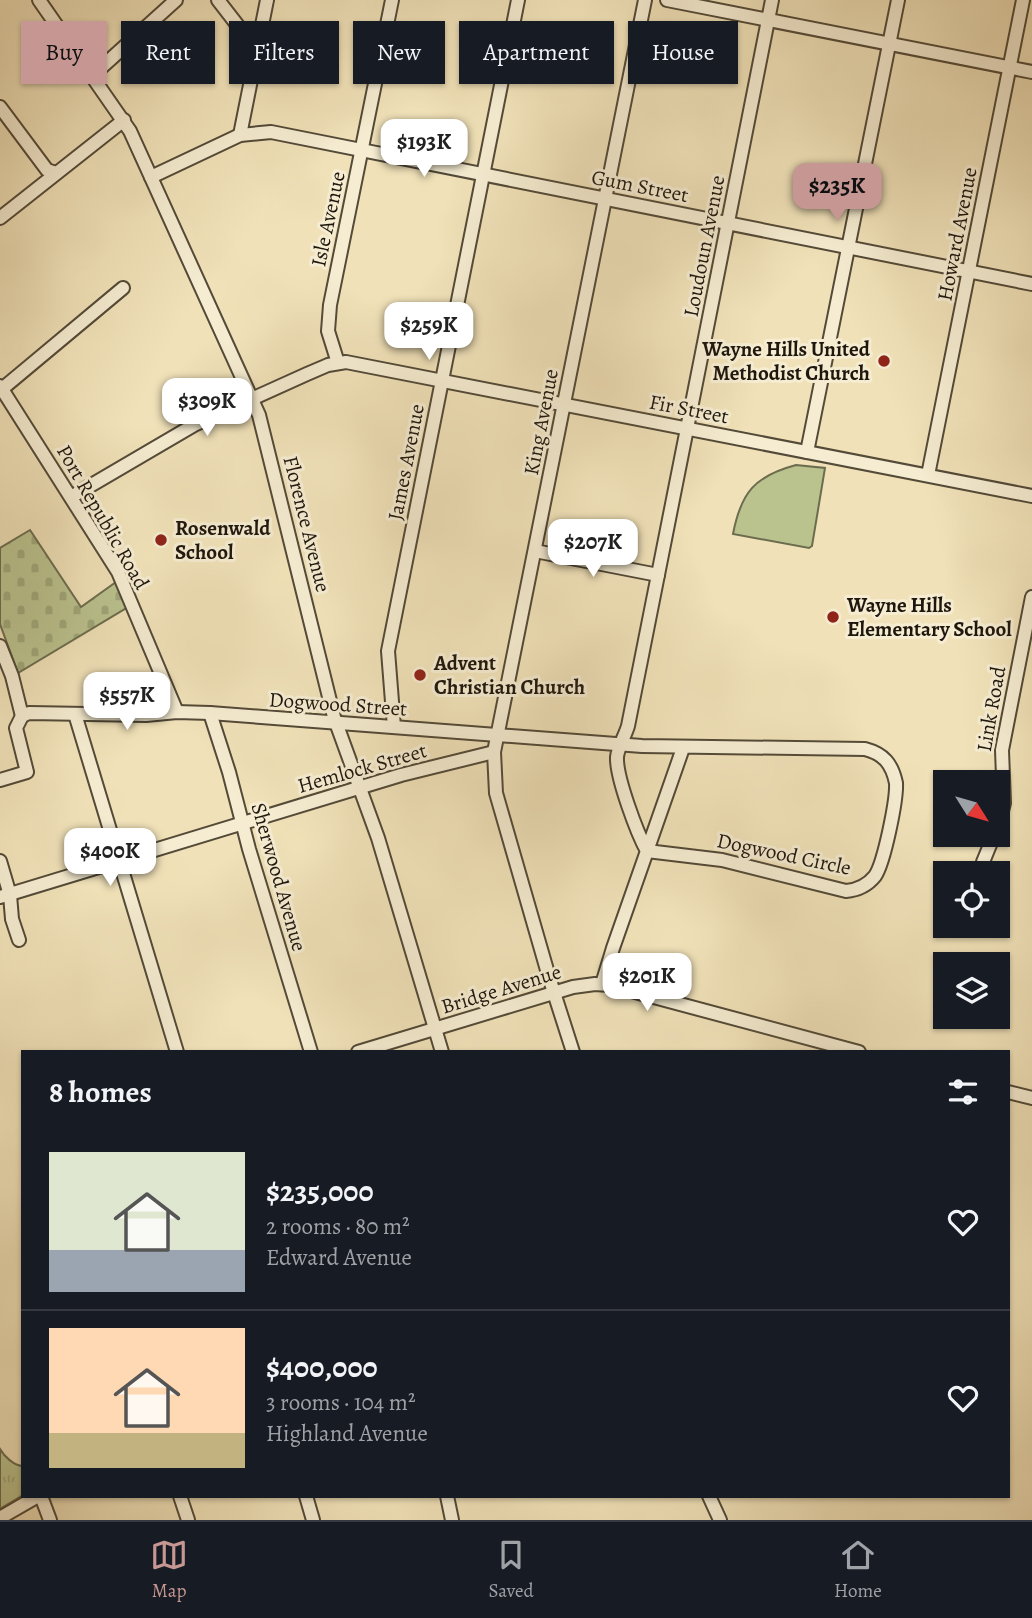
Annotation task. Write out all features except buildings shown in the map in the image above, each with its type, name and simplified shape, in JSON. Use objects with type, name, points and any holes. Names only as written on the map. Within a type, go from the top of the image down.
[{"type":"street","points":[[107,62],[176,0]]},
{"type":"street","points":[[218,0],[234,21]]},
{"type":"street","points":[[263,21],[267,0]]},
{"type":"street","name":"Isle Avenue","points":[[338,363],[330,342],[328,319],[392,0]]},
{"type":"street","name":"James Avenue","points":[[394,727],[388,651],[518,0]]},
{"type":"street","name":"King Avenue","points":[[572,1050],[496,793],[494,752],[645,0]]},
{"type":"street","points":[[667,0],[1032,72]]},
{"type":"street","name":"Loudoun Avenue","points":[[647,851],[639,836],[618,768],[617,755],[628,726],[772,0]]},
{"type":"street","points":[[807,452],[898,0]]},
{"type":"street","name":"Howard Avenue","points":[[928,475],[1023,0]]},
{"type":"street","name":"Florence Avenue","points":[[45,2],[57,21]]},
{"type":"street","name":"Florence Avenue","points":[[99,84],[124,120],[264,429],[328,693],[378,838],[441,1050]]},
{"type":"street","points":[[151,177],[240,135],[250,84]]},
{"type":"street","points":[[0,107],[47,170],[56,173]]},
{"type":"street","points":[[0,218],[124,120]]},
{"type":"street","name":"Gum Street","points":[[240,135],[271,132],[1032,284]]},
{"type":"street","points":[[1,387],[123,288]]},
{"type":"street","name":"Fir Street","points":[[338,363],[357,362],[1032,496]]},
{"type":"street","points":[[71,497],[194,425],[307,373],[338,363]]},
{"type":"street","name":"Port Republic Road","points":[[1,387],[118,572],[177,712]]},
{"type":"street","points":[[535,551],[658,575]]},
{"type":"street","name":"Link Road","points":[[1003,770],[1002,750],[1032,597]]},
{"type":"street","points":[[0,646],[12,676],[22,716],[16,728],[27,772],[0,780]]},
{"type":"street","name":"Dogwood Street","points":[[22,716],[29,713],[210,713],[683,748]]},
{"type":"street","name":"Sherwood Avenue","points":[[210,713],[310,1050]]},
{"type":"street","points":[[75,714],[176,1050]]},
{"type":"street","points":[[602,985],[612,948],[683,748]]},
{"type":"street","name":"Dogwood Circle","points":[[647,851],[722,860],[846,891],[862,887],[879,869],[897,790],[894,772],[881,755],[865,749],[683,748]]},
{"type":"street","name":"Hemlock Street","points":[[5,896],[401,775],[494,752]]},
{"type":"street","points":[[0,861],[5,896],[19,940]]},
{"type":"street","name":"Bridge Avenue","points":[[365,1050],[583,985],[602,985],[851,1050]]},
{"type":"street","points":[[1010,1092],[1032,1098]]},
{"type":"street","points":[[0,1518],[36,1498]]},
{"type":"street","points":[[41,1498],[50,1520]]},
{"type":"street","points":[[181,1498],[188,1520]]},
{"type":"street","points":[[307,1498],[313,1520]]},
{"type":"street","points":[[447,1498],[449,1519]]},
{"type":"street","points":[[710,1498],[720,1520]]},
{"type":"green space","points":[[796,465],[825,468],[812,546],[809,548],[733,534],[740,507],[752,488],[770,475]]},
{"type":"green space","points":[[30,530],[81,607],[116,582],[128,607],[18,673],[0,624],[0,548]]},
{"type":"green space","points":[[0,1449],[10,1460],[21,1465],[21,1496],[0,1509]]},
{"type":"place","name":"Wayne Hills United Methodist Church","points":[[884,361]]},
{"type":"place","name":"Rosenwald School","points":[[161,540]]},
{"type":"place","name":"Wayne Hills Elementary School","points":[[833,617]]},
{"type":"place","name":"Advent Christian Church","points":[[420,675]]}]
